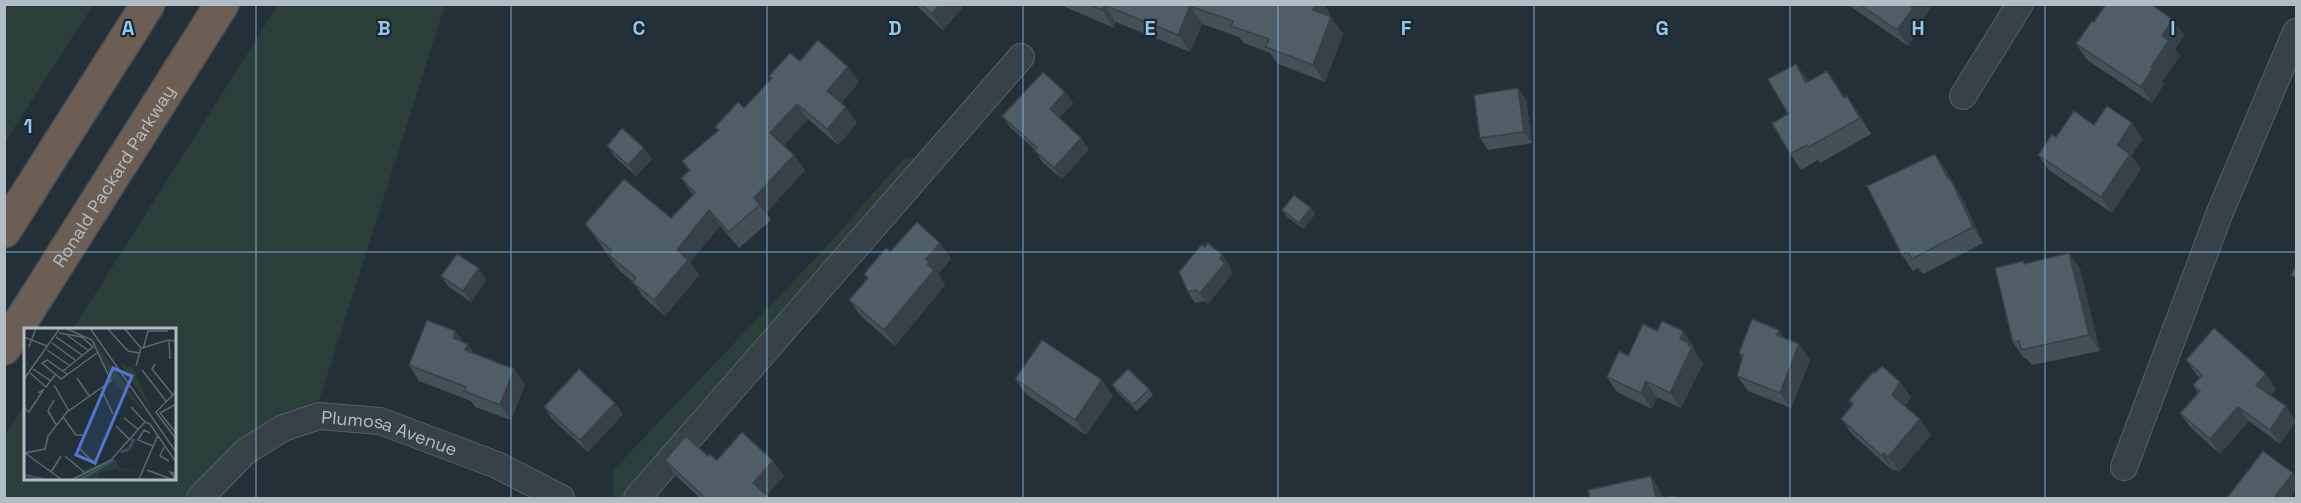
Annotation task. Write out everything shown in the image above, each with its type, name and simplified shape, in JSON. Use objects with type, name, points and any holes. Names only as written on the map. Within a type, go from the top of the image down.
[{"type":"highway","points":[[4,231],[148,4]]},
{"type":"highway","name":"Ronald Packard Parkway","points":[[4,348],[222,4]]},
{"type":"street","points":[[1963,96],[2020,4]]},
{"type":"street","points":[[2124,467],[2220,212],[2296,32]]},
{"type":"street","points":[[637,498],[1021,57]]},
{"type":"street","name":"Plumosa Avenue","points":[[200,498],[246,452],[283,428],[319,416],[380,421],[497,465],[561,498]]},
{"type":"green space","points":[[4,5],[93,5],[5,142]]},
{"type":"green space","points":[[278,5],[445,5],[318,404],[231,450],[183,498],[5,498],[4,437],[24,406],[24,479],[176,479],[176,328],[74,328]]},
{"type":"green space","points":[[928,155],[631,498],[613,498],[613,470],[827,246],[904,158]]},
{"type":"building","points":[[921,4],[940,4],[932,14]]},
{"type":"building","points":[[1088,4],[1315,4],[1313,10],[1331,17],[1313,65],[1266,47],[1269,39],[1231,26],[1233,21],[1190,6],[1178,35],[1104,5],[1102,10]]},
{"type":"building","points":[[1859,4],[1911,4],[1913,8],[1897,30]]},
{"type":"building","points":[[2106,4],[2151,4],[2173,20],[2162,36],[2169,40],[2141,87],[2076,44]]},
{"type":"building","points":[[818,40],[848,67],[827,91],[846,107],[827,129],[797,104],[770,133],[794,155],[754,198],[760,205],[728,232],[709,210],[677,250],[688,260],[654,300],[632,282],[636,278],[609,255],[612,251],[585,224],[624,179],[671,218],[695,193],[681,178],[690,170],[682,161],[719,130],[715,127],[738,102],[744,108],[772,78],[769,76],[790,53],[800,61]]},
{"type":"building","points":[[1796,64],[1806,83],[1827,71],[1844,98],[1847,96],[1860,118],[1809,147],[1807,145],[1790,154],[1772,123],[1788,114],[1768,79]]},
{"type":"building","points":[[1043,72],[1065,92],[1050,109],[1081,138],[1054,168],[1034,150],[1037,148],[1002,116]]},
{"type":"building","points":[[1518,88],[1524,132],[1480,138],[1474,95]]},
{"type":"building","points":[[2107,106],[2132,123],[2117,145],[2130,154],[2101,197],[2038,155],[2052,134],[2056,137],[2074,111],[2094,125]]},
{"type":"building","points":[[622,128],[644,148],[628,165],[607,146]]},
{"type":"building","points":[[1935,154],[1948,179],[1951,180],[1973,227],[1912,259],[1908,252],[1902,255],[1867,186]]},
{"type":"building","points":[[1294,195],[1311,208],[1299,223],[1282,210]]},
{"type":"building","points":[[917,222],[940,243],[926,259],[929,262],[927,264],[934,270],[884,330],[849,300],[868,278],[864,274],[886,248],[890,252]]},
{"type":"building","points":[[1208,243],[1222,255],[1220,259],[1225,263],[1200,293],[1196,290],[1188,292],[1179,272],[1202,244],[1205,247]]},
{"type":"building","points":[[2069,253],[2089,335],[2021,350],[2019,341],[2013,343],[1995,268],[2023,261],[2024,264]]},
{"type":"building","points":[[457,254],[479,268],[463,291],[441,276]]},
{"type":"building","points":[[2296,265],[2296,278],[2291,275]]},
{"type":"building","points":[[1752,319],[1779,330],[1777,335],[1799,344],[1780,393],[1737,376],[1743,355],[1739,353]]},
{"type":"building","points":[[427,320],[455,331],[453,338],[468,344],[465,350],[514,369],[500,405],[464,391],[466,387],[409,365]]},
{"type":"building","points":[[1662,321],[1683,331],[1680,339],[1692,347],[1670,393],[1646,381],[1641,393],[1607,377],[1619,351],[1628,356],[1643,324],[1657,331]]},
{"type":"building","points":[[2214,328],[2266,374],[2256,385],[2286,406],[2270,430],[2238,407],[2210,439],[2180,413],[2200,391],[2193,385],[2202,375],[2186,360]]},
{"type":"building","points":[[1042,340],[1102,380],[1075,420],[1015,379]]},
{"type":"building","points":[[1882,366],[1900,382],[1892,395],[1920,419],[1888,457],[1884,453],[1882,456],[1841,419],[1853,404],[1849,400],[1873,372],[1875,373]]},
{"type":"building","points":[[579,369],[615,403],[580,440],[544,407]]},
{"type":"building","points":[[1128,369],[1149,389],[1133,405],[1112,385]]},
{"type":"building","points":[[742,432],[773,461],[753,483],[770,498],[705,498],[665,460],[686,436],[708,456],[709,454],[717,460]]},
{"type":"building","points":[[2263,451],[2293,473],[2274,498],[2227,498]]},
{"type":"building","points":[[1651,476],[1656,498],[1590,498],[1588,490]]}]
